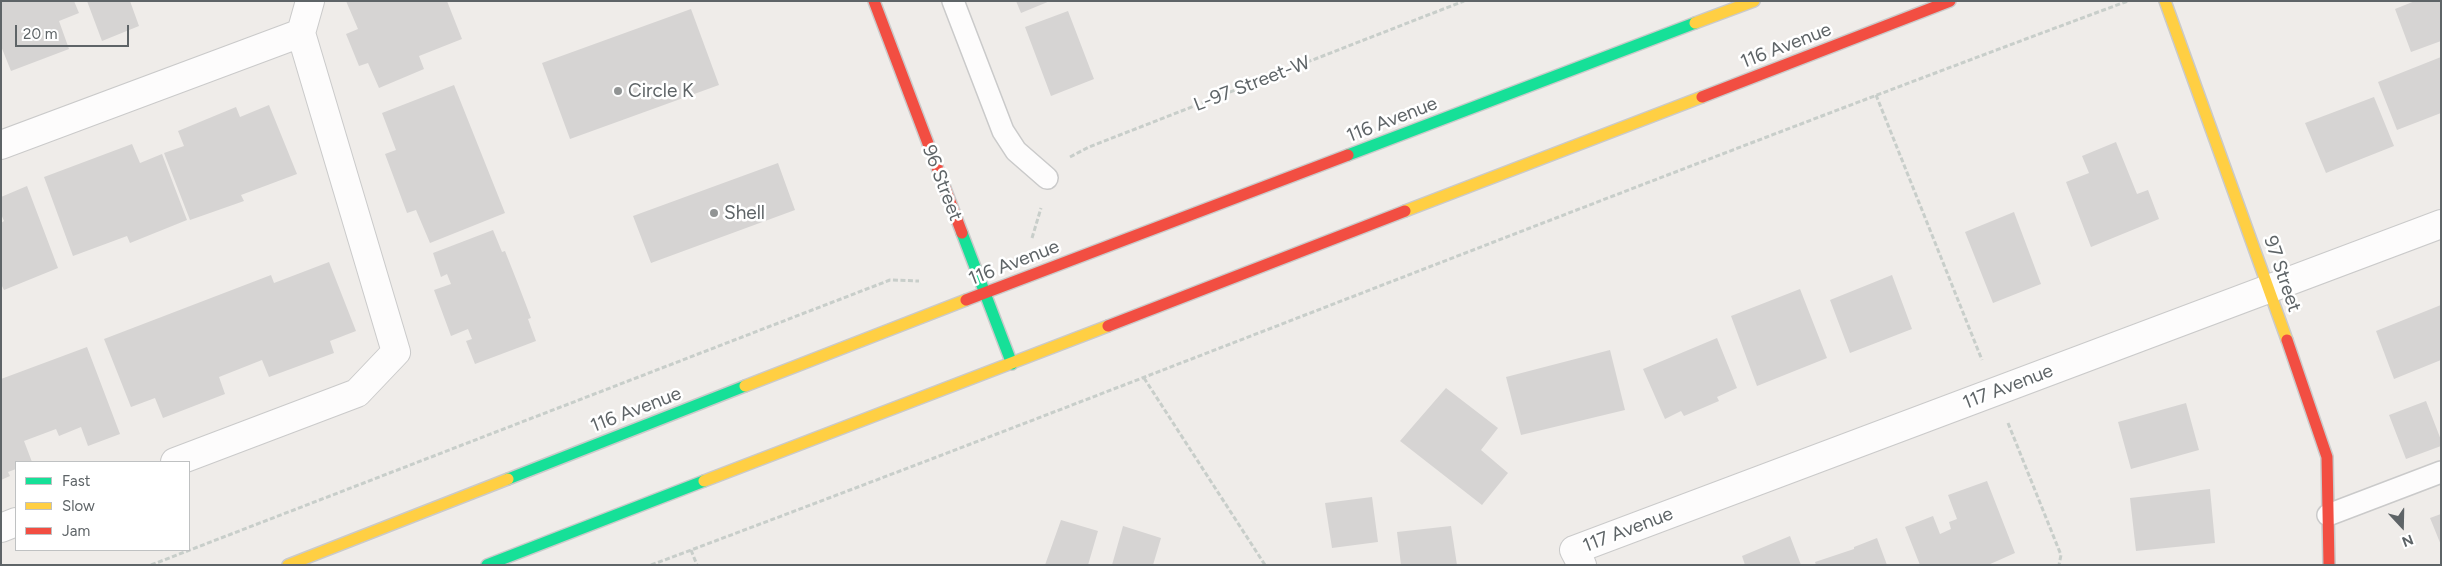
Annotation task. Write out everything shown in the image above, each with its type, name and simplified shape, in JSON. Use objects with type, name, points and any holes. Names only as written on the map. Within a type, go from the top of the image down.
[{"type":"main road","name":"96 Street","points":[[874,1],[1012,364]]},
{"type":"main road","name":"116 Avenue","points":[[288,565],[984,293],[1754,1]]},
{"type":"main road","name":"116 Avenue","points":[[487,565],[1950,1]]},
{"type":"main road","name":"97 Street","points":[[2166,1],[2270,289],[2327,457],[2329,565]]},
{"type":"street","points":[[178,461],[357,393],[396,352],[301,33],[310,1]]},
{"type":"street","points":[[1,145],[301,33]]},
{"type":"street","name":"117 Avenue","points":[[1578,558],[1996,392],[2441,224]]},
{"type":"street","points":[[1,528],[15,522]]},
{"type":"lane","points":[[953,1],[1003,130],[1016,151],[1047,178]]},
{"type":"lane","points":[[2328,515],[2441,472]]},
{"type":"path","name":"L-97 Street-W","points":[[1047,178],[1068,158],[1089,146],[1464,1]]},
{"type":"path","points":[[2108,1],[2110,8]]},
{"type":"path","points":[[650,565],[1144,378],[1876,95],[2128,1]]},
{"type":"path","points":[[1876,95],[2061,555],[2059,565]]},
{"type":"path","points":[[1023,242],[1032,239],[1039,220],[1047,178]]},
{"type":"path","points":[[190,550],[890,280],[921,281]]},
{"type":"path","points":[[1144,378],[1265,565]]},
{"type":"path","points":[[691,550],[698,565]]},
{"type":"path","points":[[151,565],[187,551]]},
{"type":"building","points":[[1,1],[74,1],[79,13],[59,21],[69,49],[11,71],[1,46]]},
{"type":"building","points":[[87,1],[130,1],[139,26],[102,41]]},
{"type":"building","points":[[346,1],[447,1],[462,39],[419,56],[424,69],[379,88],[368,63],[359,66],[346,34],[358,29]]},
{"type":"building","points":[[1016,1],[1050,1],[1021,13]]},
{"type":"building","points":[[2415,1],[2441,1],[2441,41],[2411,52],[2395,9]]},
{"type":"building","points":[[691,9],[719,85],[570,139],[542,63]]},
{"type":"building","points":[[1068,11],[1094,79],[1051,96],[1025,27]]},
{"type":"building","points":[[2441,57],[2441,113],[2397,130],[2378,82]]},
{"type":"building","points":[[454,85],[505,213],[430,243],[416,210],[407,213],[385,154],[396,150],[382,113]]},
{"type":"building","points":[[2374,97],[2394,146],[2326,173],[2305,123]]},
{"type":"building","points":[[269,105],[297,174],[241,195],[244,201],[190,220],[164,153],[184,146],[178,131],[236,107],[240,117]]},
{"type":"building","points":[[2116,142],[2137,194],[2148,190],[2159,219],[2091,247],[2066,182],[2089,173],[2082,156]]},
{"type":"building","points":[[132,144],[140,163],[162,154],[187,220],[130,243],[127,236],[73,256],[44,177]]},
{"type":"building","name":"Shell","points":[[778,163],[795,210],[651,263],[633,216]]},
{"type":"building","points":[[27,186],[58,268],[4,290],[1,284],[1,223],[4,221],[1,214],[1,197]]},
{"type":"building","points":[[2014,212],[2041,284],[1993,303],[1965,232]]},
{"type":"building","points":[[493,230],[502,252],[505,251],[518,284],[531,318],[528,319],[536,341],[475,364],[466,341],[472,339],[468,329],[451,336],[434,290],[451,284],[447,274],[441,277],[433,253]]},
{"type":"building","points":[[329,262],[356,331],[330,341],[334,353],[269,377],[262,360],[219,377],[225,394],[163,418],[155,398],[131,407],[104,339],[271,275],[274,283]]},
{"type":"building","points":[[1892,275],[1912,329],[1850,353],[1830,300]]},
{"type":"building","points":[[1800,289],[1827,358],[1757,386],[1731,316]]},
{"type":"building","points":[[2441,305],[2441,360],[2394,379],[2376,331]]},
{"type":"building","points":[[1717,338],[1737,388],[1717,397],[1719,401],[1684,416],[1681,411],[1665,419],[1643,369]]},
{"type":"building","points":[[87,347],[120,434],[88,446],[81,427],[59,436],[56,429],[24,441],[32,461],[15,461],[15,469],[8,472],[10,476],[1,480],[1,379]]},
{"type":"building","points":[[1610,350],[1625,410],[1521,435],[1506,377]]},
{"type":"building","points":[[1446,388],[1498,428],[1481,450],[1508,473],[1482,505],[1400,441]]},
{"type":"building","points":[[2426,401],[2441,440],[2441,446],[2406,459],[2389,415]]},
{"type":"building","points":[[2186,403],[2199,450],[2131,469],[2118,422]]},
{"type":"building","points":[[1987,481],[2015,553],[1988,565],[1920,565],[1905,527],[1933,516],[1940,534],[1951,529],[1949,522],[1957,519],[1948,495]]},
{"type":"building","points":[[2210,489],[2215,543],[2136,551],[2130,498]]},
{"type":"building","points":[[1372,497],[1378,542],[1332,548],[1325,503]]},
{"type":"building","points":[[2441,514],[2441,545],[2430,518]]},
{"type":"building","points":[[1061,520],[1098,531],[1088,565],[1045,565]]},
{"type":"building","points":[[1123,526],[1161,538],[1153,565],[1112,565]]},
{"type":"building","points":[[1451,526],[1457,565],[1401,565],[1397,532]]},
{"type":"building","points":[[1790,536],[1801,565],[1745,565],[1742,556]]},
{"type":"building","points":[[1877,538],[1887,565],[1816,565],[1815,562],[1854,549],[1854,547]]},
{"type":"traffic: fast","points":[[1348,155],[1695,23]]},
{"type":"traffic: fast","points":[[962,233],[1012,364]]},
{"type":"traffic: fast","points":[[508,479],[745,386]]},
{"type":"traffic: fast","points":[[487,565],[704,481]]},
{"type":"traffic: slow","points":[[1695,23],[1754,1]]},
{"type":"traffic: slow","points":[[2165,1],[2287,340]]},
{"type":"traffic: slow","points":[[1405,211],[1702,97]]},
{"type":"traffic: slow","points":[[745,386],[966,300]]},
{"type":"traffic: slow","points":[[704,481],[1108,326]]},
{"type":"traffic: slow","points":[[288,565],[508,479]]},
{"type":"traffic: jam","points":[[874,1],[962,233]]},
{"type":"traffic: jam","points":[[1702,97],[1950,1]]},
{"type":"traffic: jam","points":[[966,300],[1348,155]]},
{"type":"traffic: jam","points":[[1108,326],[1405,211]]},
{"type":"traffic: jam","points":[[2287,340],[2327,457],[2329,565]]},
{"type":"place","name":"Circle K","points":[[618,91]]},
{"type":"place","name":"Shell","points":[[714,213]]}]
